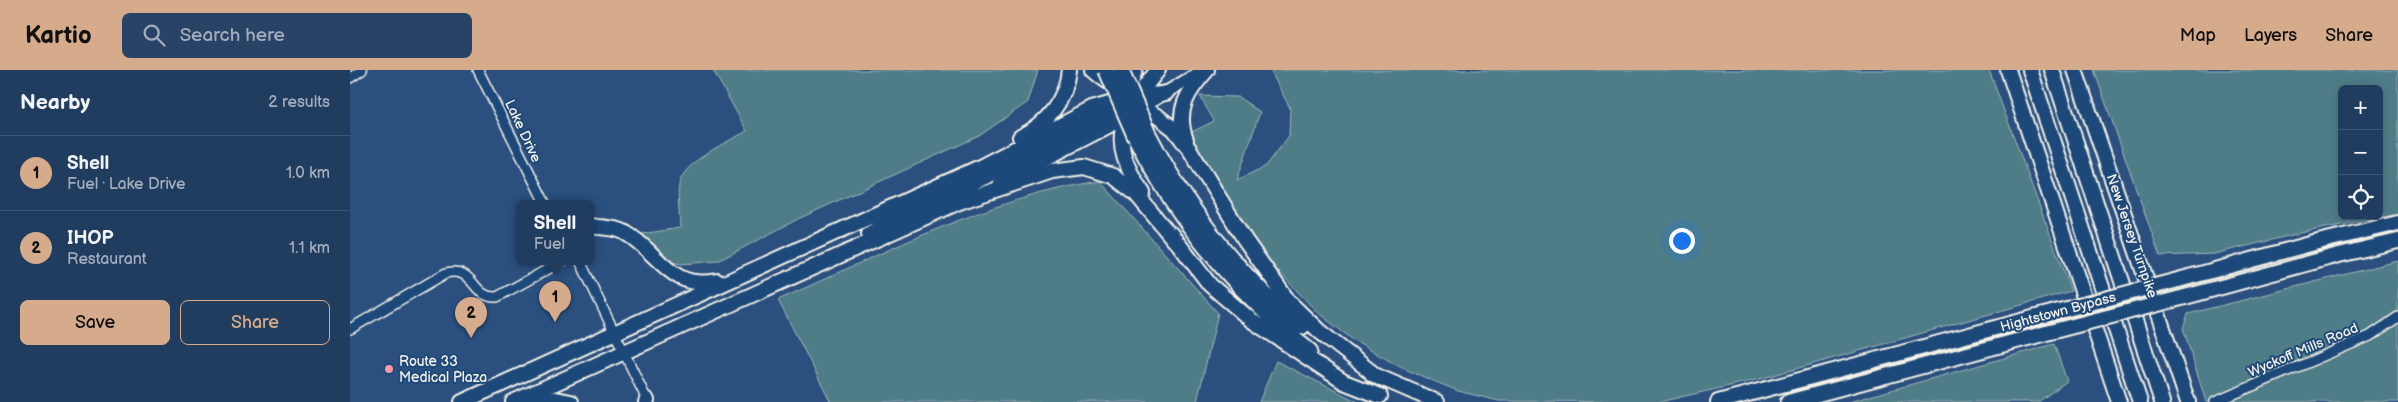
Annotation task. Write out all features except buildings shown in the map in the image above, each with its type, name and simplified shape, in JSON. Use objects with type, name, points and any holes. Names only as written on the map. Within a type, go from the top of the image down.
[{"type":"highway","points":[[908,200],[962,166],[1036,127],[1049,116],[1059,102],[1067,80],[1068,70]]},
{"type":"highway","points":[[1093,70],[1168,124],[1190,150],[1245,240],[1290,302],[1318,331],[1379,378]]},
{"type":"highway","points":[[1106,70],[1142,136],[1196,213],[1251,279],[1282,310],[1316,338],[1379,378],[1437,402]]},
{"type":"highway","points":[[1121,70],[1142,136],[1160,183],[1184,219],[1243,291],[1281,327],[1335,369],[1386,399]]},
{"type":"highway","points":[[1135,70],[1121,141],[1128,169],[1175,241]]},
{"type":"highway","points":[[810,269],[890,221],[1007,168],[1098,120],[1131,97],[1158,70]]},
{"type":"highway","points":[[1190,150],[1182,129],[1182,107],[1190,89],[1205,70]]},
{"type":"highway","points":[[2008,70],[2119,402]]},
{"type":"highway","points":[[2030,70],[2140,402]]},
{"type":"highway","name":"New Jersey Turnpike","points":[[2052,70],[2162,402]]},
{"type":"highway","name":"New Jersey Turnpike","points":[[2075,70],[2188,402]]},
{"type":"highway","points":[[462,402],[980,167],[1092,109],[1131,97],[1166,93]]},
{"type":"highway","points":[[514,402],[959,202],[1052,171],[1076,167],[1091,168],[1113,176],[1125,183],[1141,199],[1210,285],[1250,320],[1344,382],[1386,399]]},
{"type":"highway","name":"Hightstown Bypass","points":[[1718,402],[2314,243],[2398,223]]},
{"type":"highway","points":[[594,227],[612,229],[630,236],[666,270],[693,283],[706,284],[735,278]]},
{"type":"highway","points":[[594,237],[612,229]]},
{"type":"highway","name":"Hightstown Bypass","points":[[1788,402],[2339,255],[2398,241]]},
{"type":"highway","points":[[526,402],[548,399],[571,402]]},
{"type":"main road","points":[[1166,93],[1205,70]]},
{"type":"main road","points":[[959,202],[1041,163],[1125,118]]},
{"type":"street","points":[[350,78],[362,70]]},
{"type":"street","name":"Lake Drive","points":[[478,70],[543,200]]},
{"type":"street","points":[[350,329],[446,273],[459,272],[465,274],[481,293],[497,297],[556,265]]},
{"type":"street","points":[[582,265],[625,352],[647,402]]},
{"type":"street","name":"Wyckoff Mills Road","points":[[2219,400],[2370,336],[2398,317]]},
{"type":"green space","points":[[713,70],[1038,70],[1028,102],[979,136],[798,219],[718,261],[681,264],[668,261],[635,235],[680,228],[678,190],[682,176],[697,160],[707,153],[747,131]]},
{"type":"green space","points":[[1270,70],[1989,70],[2071,291],[1760,379],[1659,402],[1499,401],[1458,391],[1402,368],[1356,342],[1318,313],[1257,249],[1186,135],[1214,121],[1200,96],[1238,97],[1260,112],[1237,180],[1266,166],[1289,136],[1290,108]]},
{"type":"green space","points":[[2094,70],[2398,70],[2398,214],[2383,217],[2383,85],[2338,85],[2338,220],[2367,220],[2300,233],[2214,254],[2160,256]]},
{"type":"green space","points":[[1100,181],[1218,313],[1197,402],[831,402],[778,300],[896,247],[976,214],[1016,200]]},
{"type":"green space","points":[[2398,261],[2398,402],[2206,402],[2183,328],[2188,314]]},
{"type":"green space","points":[[2054,344],[2067,381],[2038,402],[1849,402]]},
{"type":"green space","points":[[1276,361],[1358,402],[1259,402]]},
{"type":"place","name":"Shell","points":[[555,322]]},
{"type":"place","name":"IHOP","points":[[471,338]]},
{"type":"place","name":"Route 33 Medical Plaza","points":[[389,369]]}]
